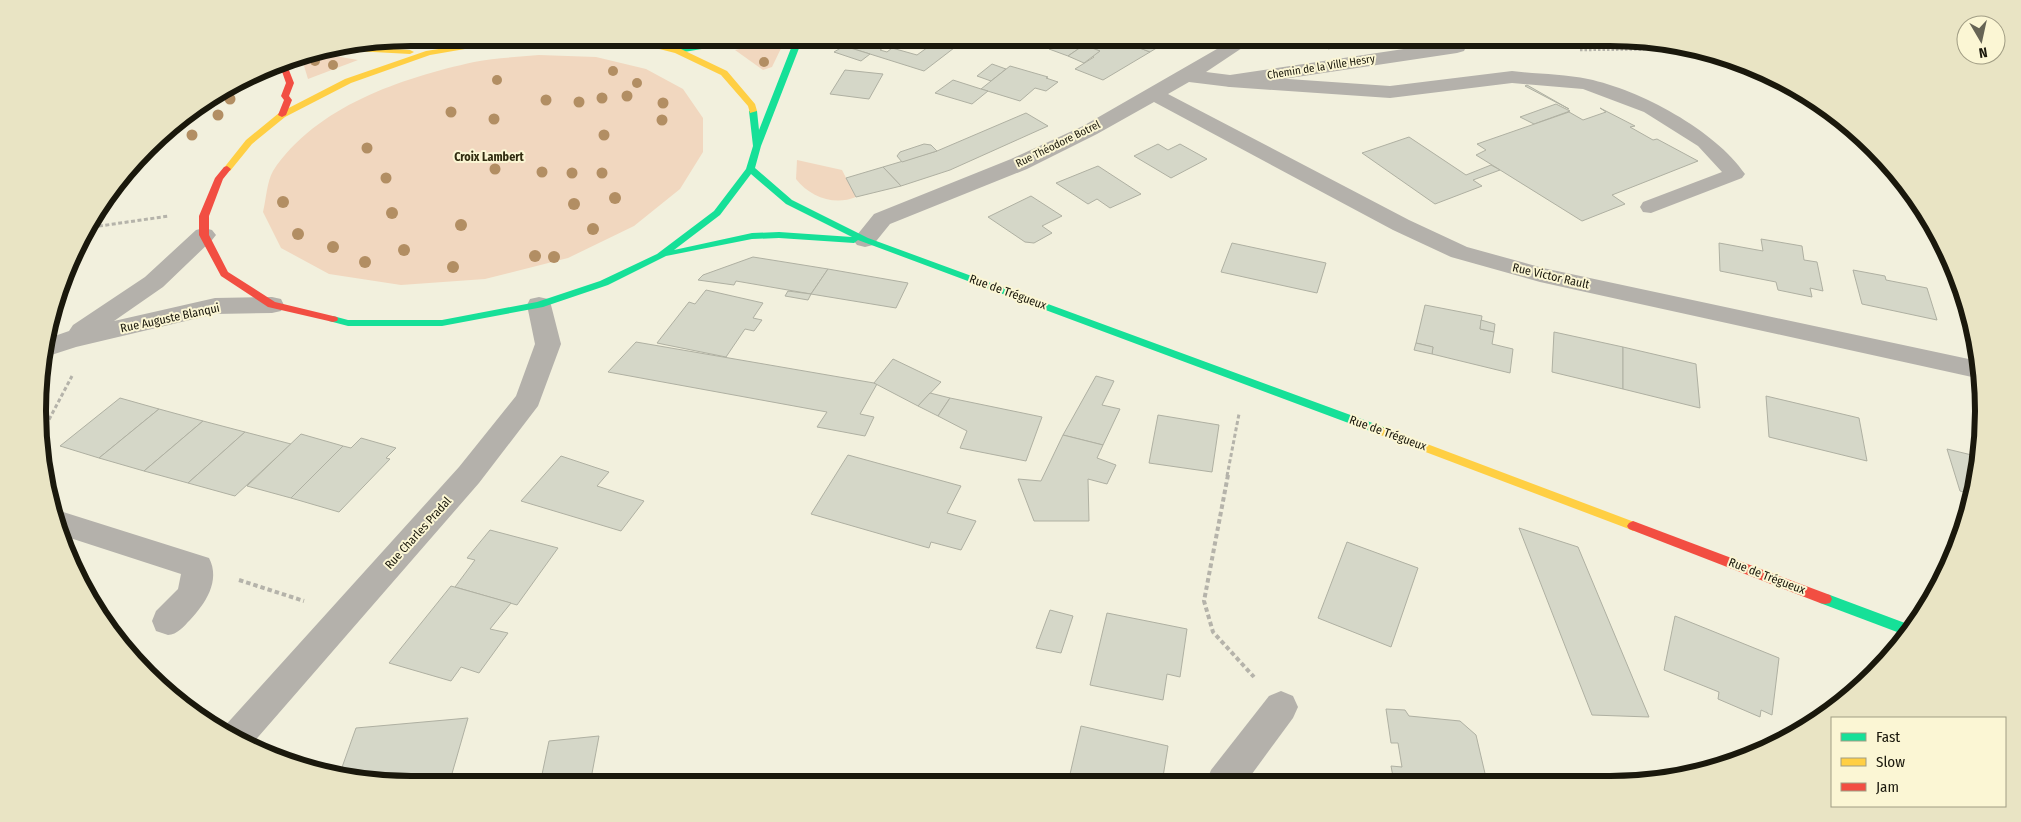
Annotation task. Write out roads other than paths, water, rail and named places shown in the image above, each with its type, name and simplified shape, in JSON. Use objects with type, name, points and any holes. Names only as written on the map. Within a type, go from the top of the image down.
[{"type":"main road","points":[[471,46],[429,53],[348,81],[282,115],[249,142],[218,178],[204,225],[224,274],[272,305],[348,323],[442,323],[539,305],[604,283],[660,256],[717,213],[750,169],[796,46]]},
{"type":"main road","points":[[657,46],[678,51],[724,73],[752,106],[757,146]]},
{"type":"main road","points":[[678,51],[708,46]]},
{"type":"main road","points":[[358,50],[429,53]]},
{"type":"main road","points":[[282,115],[288,100],[285,96],[290,83],[285,69]]},
{"type":"main road","name":"Rue de Trégueux","points":[[750,169],[789,202],[864,240],[1245,379],[1903,627]]},
{"type":"main road","name":"Rue de Trégueux","points":[[660,256],[752,236],[779,235],[864,240]]},
{"type":"street","name":"Rue Théodore Botrel","points":[[864,240],[882,219],[1019,164],[1090,130],[1235,46]]},
{"type":"street","name":"Chemin de la Ville Hesry","points":[[1186,76],[1230,81],[1457,47]]},
{"type":"street","name":"Rue Victor Rault","points":[[1153,94],[1401,224],[1459,252],[1540,274],[1972,368]]},
{"type":"street","name":"Rue Auguste Blanqui","points":[[69,340],[154,282],[204,225]]},
{"type":"street","name":"Rue Auguste Blanqui","points":[[52,347],[69,340],[215,306],[272,305]]},
{"type":"street","name":"Rue Charles Pradal","points":[[240,733],[469,475],[528,399],[548,344],[539,305]]},
{"type":"street","points":[[65,525],[198,567],[193,595],[168,622]]},
{"type":"street","points":[[1229,776],[1281,708]]},
{"type":"lane","points":[[1230,81],[1390,92],[1512,77],[1586,84],[1651,108],[1705,142],[1735,174],[1651,207]]},
{"type":"district","name":"Croix Lambert","points":[[489,157]]}]
